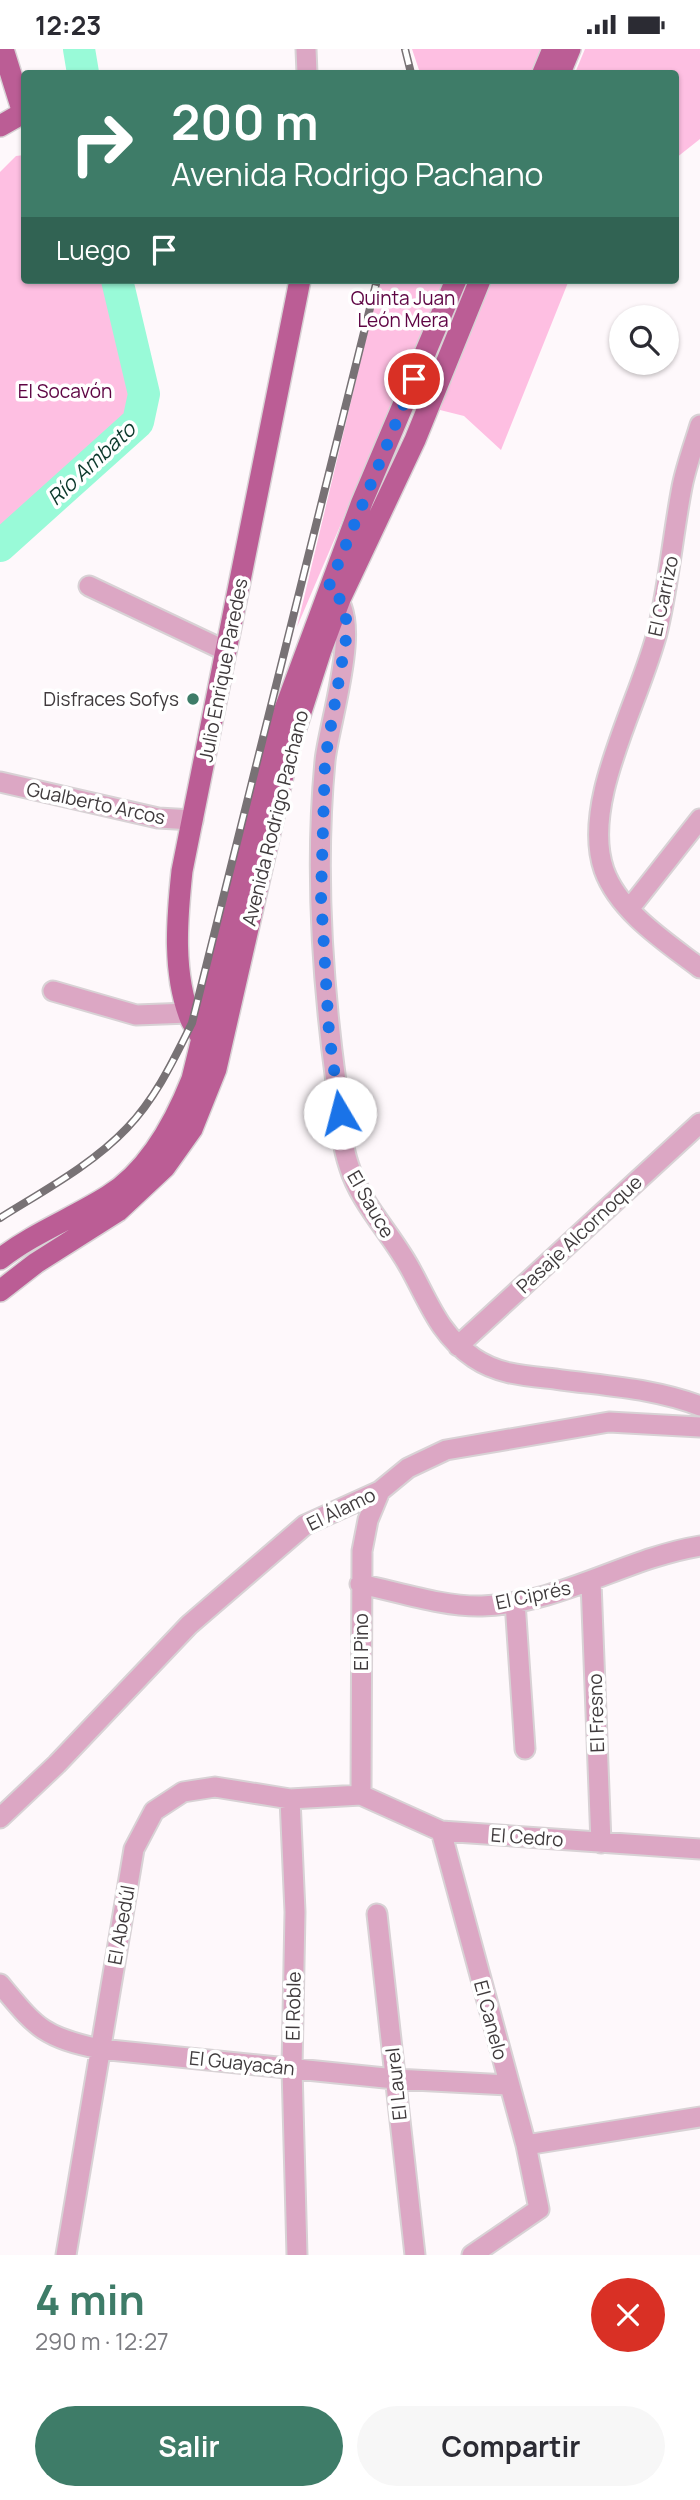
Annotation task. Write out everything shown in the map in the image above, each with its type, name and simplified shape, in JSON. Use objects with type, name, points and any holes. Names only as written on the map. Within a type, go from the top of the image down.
[{"type":"main road","points":[[3,49],[21,105]]},
{"type":"main road","points":[[544,70],[553,49]]},
{"type":"main road","points":[[561,70],[570,49]]},
{"type":"main road","points":[[0,126],[21,116]]},
{"type":"main road","name":"Julio Enrique Paredes","points":[[213,1039],[189,1013],[177,934],[182,871],[299,284]]},
{"type":"main road","name":"Avenida Rodrigo Pachano","points":[[0,1291],[36,1263],[118,1211],[165,1167],[192,1129],[206,1100],[213,1039],[279,725],[334,595],[454,284]]},
{"type":"main road","name":"Avenida Rodrigo Pachano","points":[[334,595],[415,440],[478,284]]},
{"type":"main road","name":"Avenida Rodrigo Pachano","points":[[0,1259],[111,1195],[142,1164],[180,1110],[213,1039]]},
{"type":"street","points":[[306,49],[307,70]]},
{"type":"street","name":"El Carrizo","points":[[700,425],[682,485],[658,631],[598,814],[599,848],[604,870],[616,892],[653,932],[700,968]]},
{"type":"street","points":[[89,586],[226,651]]},
{"type":"street","name":"El Sauce","points":[[334,595],[346,617],[346,639],[325,760],[321,896],[329,1033],[349,1166],[362,1196],[411,1268],[430,1311],[458,1346],[497,1370],[521,1376],[655,1392],[700,1406]]},
{"type":"street","name":"Gualberto Arcos","points":[[0,782],[158,818],[193,820]]},
{"type":"street","points":[[630,908],[700,819]]},
{"type":"street","points":[[53,991],[136,1015],[189,1013]]},
{"type":"street","name":"Pasaje Alcornoque","points":[[458,1346],[700,1123]]},
{"type":"street","name":"El Álamo","points":[[0,1818],[57,1764],[190,1625],[246,1573],[305,1525],[380,1491],[408,1468],[446,1450],[609,1422],[700,1427]]},
{"type":"street","name":"El Pino","points":[[361,1795],[360,1584],[366,1531],[380,1491]]},
{"type":"street","name":"El Ciprés","points":[[360,1584],[459,1604],[482,1606],[516,1602],[591,1582],[674,1550],[700,1546]]},
{"type":"street","name":"El Fresno","points":[[591,1582],[601,1843]]},
{"type":"street","points":[[516,1602],[526,1749]]},
{"type":"street","name":"El Abedúl","points":[[66,2255],[134,1849],[154,1811],[183,1792],[215,1787],[290,1799],[361,1795]]},
{"type":"street","name":"El Cedro","points":[[361,1795],[441,1831],[700,1849]]},
{"type":"street","name":"El Roble","points":[[290,1799],[295,1912],[292,2068],[297,2255]]},
{"type":"street","name":"El Canelo","points":[[441,1831],[526,2145],[538,2209],[472,2255]]},
{"type":"street","name":"El Laurel","points":[[377,1914],[415,2255]]},
{"type":"street","name":"El Guayacán","points":[[0,1984],[34,2025],[48,2035],[100,2049],[395,2079],[508,2085]]},
{"type":"street","points":[[526,2145],[700,2117]]},
{"type":"green space","points":[[412,49],[543,49],[534,70],[419,70]]},
{"type":"green space","points":[[585,49],[700,49],[700,139],[679,156],[679,70],[576,70]]},
{"type":"green space","name":"El Socavón","points":[[21,155],[21,284],[102,284],[134,393],[128,418],[104,447],[0,539],[0,172],[16,156]]},
{"type":"green space","name":"Quinta Juan León Mera","points":[[379,284],[443,284],[297,627]]},
{"type":"green space","points":[[487,284],[567,284],[501,450],[464,416],[436,409]]},
{"type":"waterway","name":"Río Ambato","points":[[79,49],[82,70]]},
{"type":"waterway","name":"Río Ambato","points":[[0,546],[138,422],[144,394],[118,284]]},
{"type":"railway","points":[[405,49],[410,70]]},
{"type":"railway","points":[[0,1218],[83,1166],[127,1128],[156,1091],[192,1023],[376,284]]},
{"type":"place","name":"Disfraces Sofys","points":[[193,699]]},
{"type":"route","points":[[340,1113],[329,1033],[321,896],[325,760],[346,639],[346,617],[340,599],[327,591],[414,379]]}]
